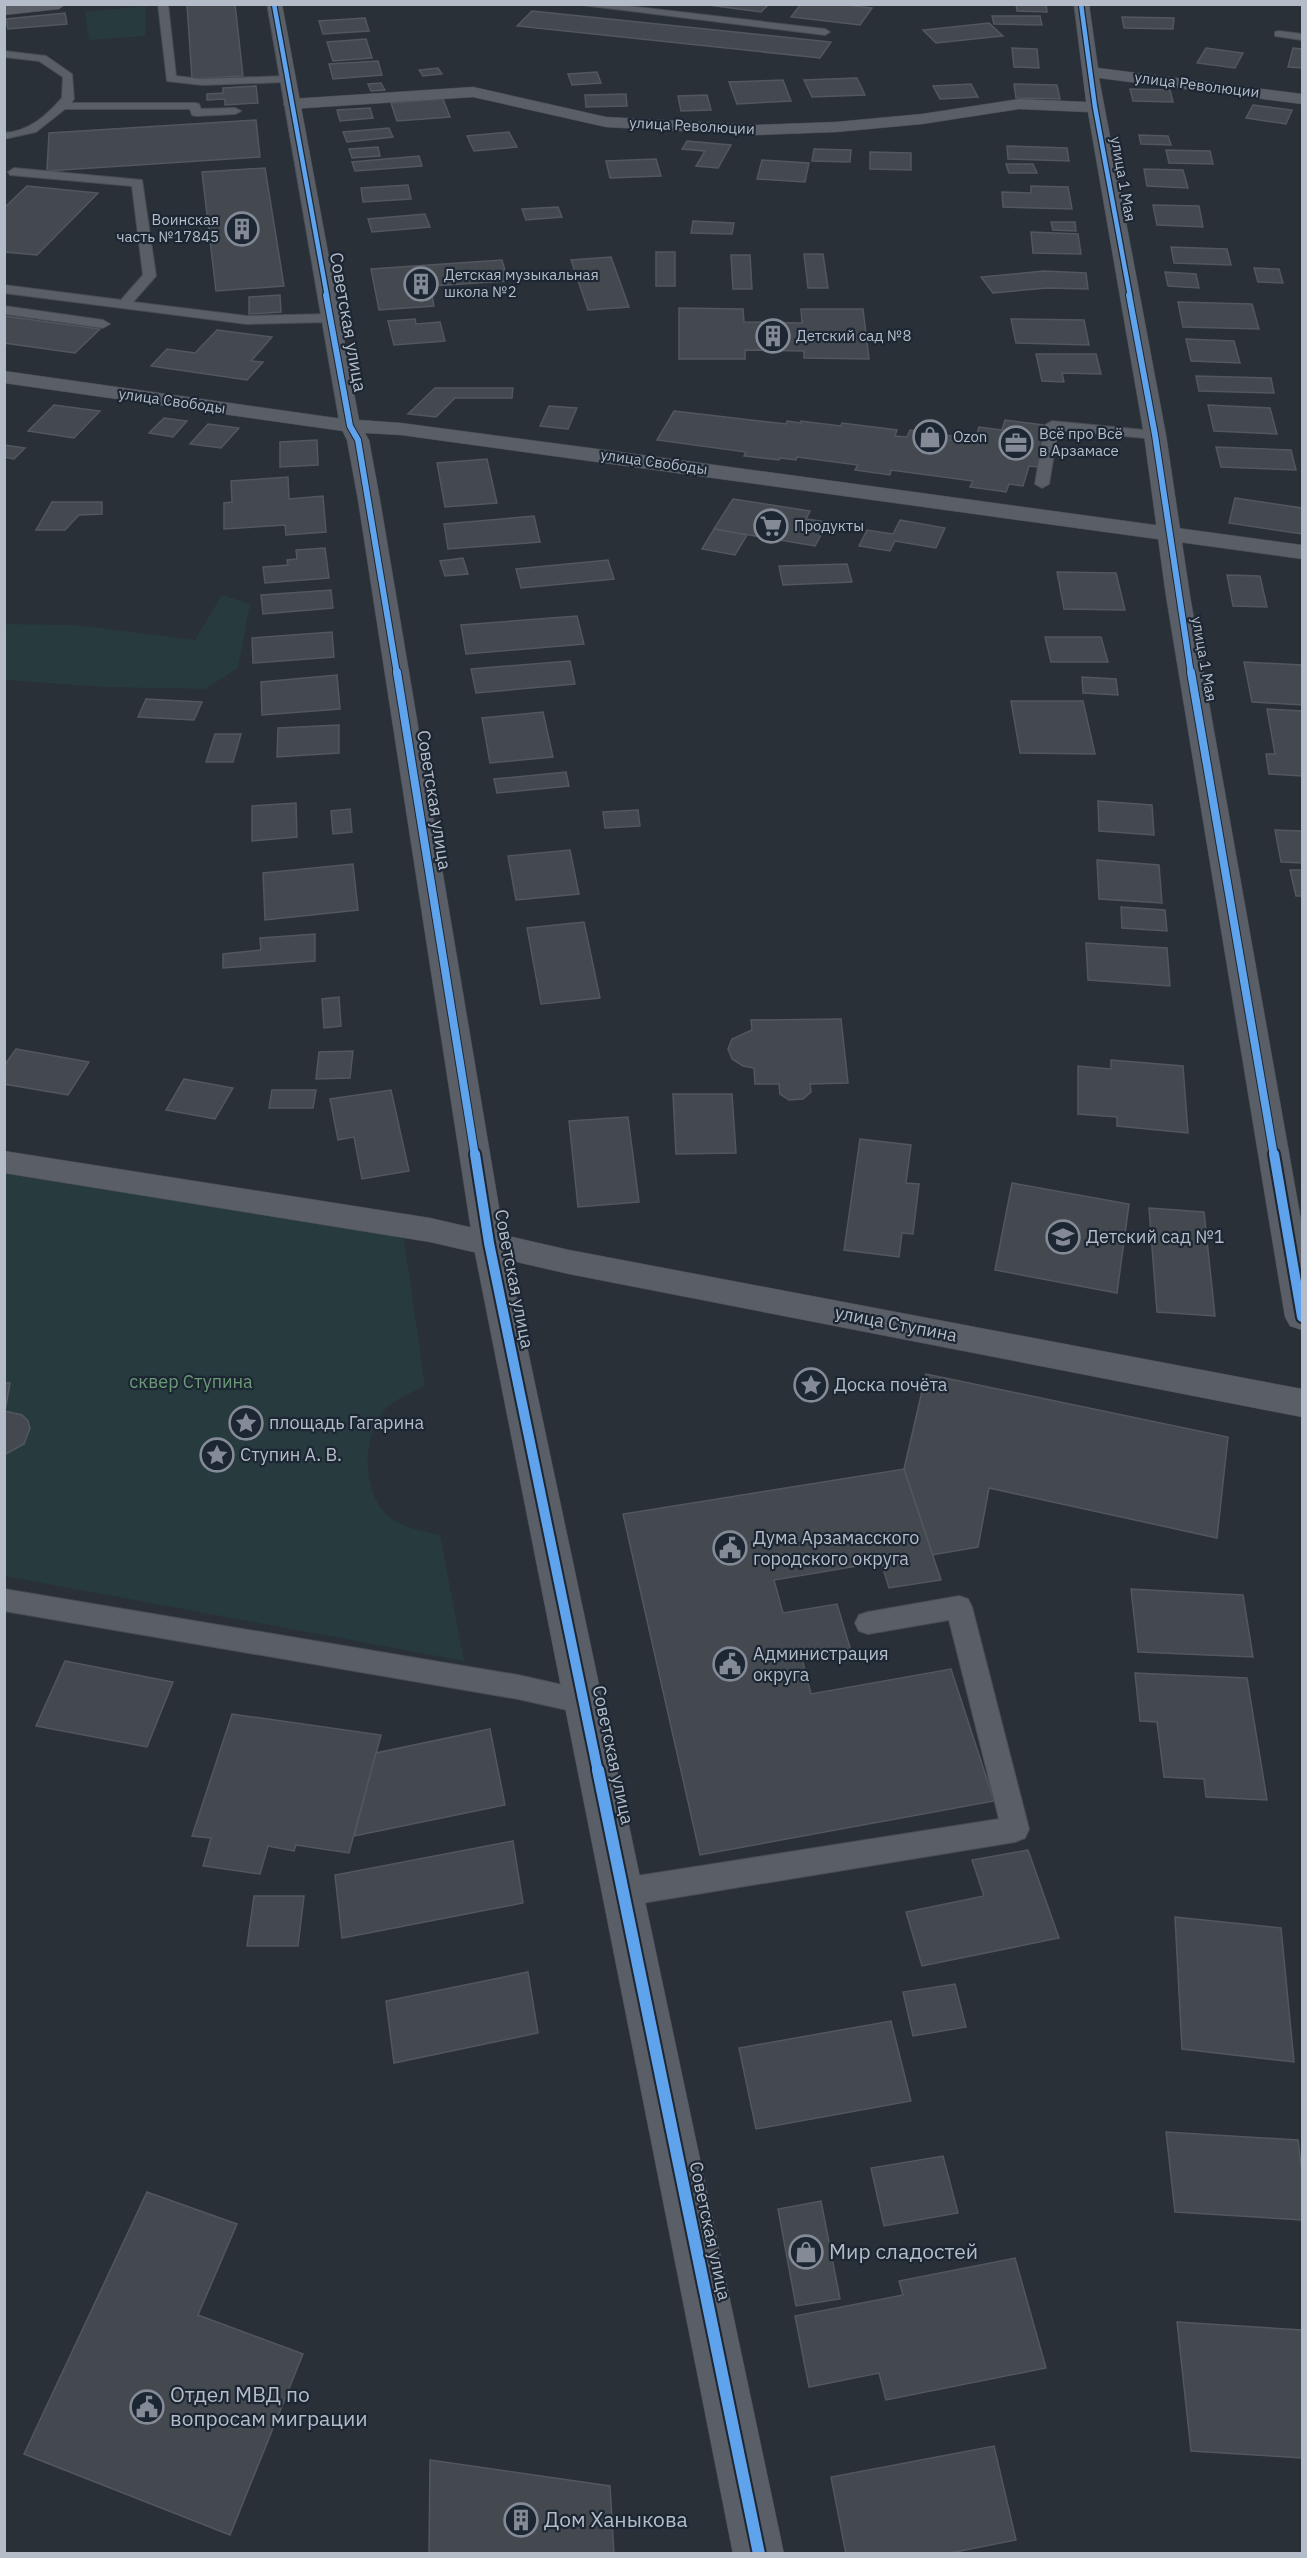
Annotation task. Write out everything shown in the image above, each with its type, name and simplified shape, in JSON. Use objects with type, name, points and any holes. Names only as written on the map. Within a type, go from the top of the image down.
[{"type":"street","points":[[4,10],[59,4]]},
{"type":"street","name":"Советская улица","points":[[274,4],[350,426],[358,440],[369,500],[489,1243],[759,2553]]},
{"type":"street","name":"улица 1 Мая","points":[[1081,4],[1095,107],[1155,435],[1178,596],[1302,1317]]},
{"type":"street","name":"улица Революции","points":[[1091,72],[1302,99]]},
{"type":"street","name":"улица Революции","points":[[291,104],[473,92],[606,122],[756,130],[836,127],[922,119],[1019,104],[1095,107]]},
{"type":"street","name":"улица Свободы","points":[[4,377],[350,426],[401,429],[482,439],[1302,552]]},
{"type":"street","points":[[4,1162],[430,1230],[489,1243]]},
{"type":"street","name":"улица Ступина","points":[[489,1243],[569,1262],[1302,1403]]},
{"type":"lane","points":[[163,4],[171,79],[202,82],[286,80]]},
{"type":"lane","points":[[579,4],[660,9],[825,32]]},
{"type":"lane","points":[[1279,34],[1302,37]]},
{"type":"lane","points":[[4,54],[42,58],[68,76],[68,99],[48,121],[20,141],[4,136]]},
{"type":"lane","points":[[62,106],[195,106],[196,113],[235,111]]},
{"type":"lane","points":[[4,182],[15,168],[138,183],[150,276],[124,304]]},
{"type":"lane","points":[[4,288],[247,320],[331,318]]},
{"type":"lane","points":[[4,310],[103,324]]},
{"type":"lane","points":[[1042,484],[1052,424],[1155,435]]},
{"type":"lane","points":[[4,1600],[518,1687],[585,1702]]},
{"type":"lane","points":[[624,1892],[1015,1829],[959,1608],[868,1623]]},
{"type":"green space","points":[[146,6],[145,36],[89,40],[85,12]]},
{"type":"green space","points":[[222,595],[250,604],[238,668],[205,689],[104,687],[5,680],[5,624],[75,625],[195,640]]},
{"type":"green space","name":"сквер Ступина","points":[[4,1153],[403,1232],[425,1386],[396,1401],[382,1413],[371,1436],[369,1477],[377,1503],[391,1518],[411,1528],[440,1535],[464,1661],[5,1576]]},
{"type":"building","points":[[187,4],[235,4],[243,76],[192,79]]},
{"type":"building","points":[[701,4],[769,4],[761,12]]},
{"type":"building","points":[[801,4],[839,4],[872,8],[860,25],[791,17]]},
{"type":"building","points":[[1016,4],[1046,4],[1047,12],[1017,11]]},
{"type":"building","points":[[532,11],[831,42],[820,58],[517,26]]},
{"type":"building","points":[[65,13],[67,24],[8,29],[6,19]]},
{"type":"building","points":[[992,16],[1040,16],[1042,25],[994,24]]},
{"type":"building","points":[[1122,17],[1174,18],[1173,29],[1124,28]]},
{"type":"building","points":[[365,18],[369,31],[323,34],[319,21]]},
{"type":"building","points":[[989,23],[1003,36],[936,43],[923,30]]},
{"type":"building","points":[[366,39],[372,58],[333,61],[327,42]]},
{"type":"building","points":[[1012,48],[1037,49],[1039,68],[1014,67]]},
{"type":"building","points":[[1206,48],[1243,53],[1235,68],[1197,63]]},
{"type":"building","points":[[1293,48],[1302,49],[1302,68],[1288,67]]},
{"type":"building","points":[[378,61],[382,75],[333,79],[329,64]]},
{"type":"building","points":[[438,68],[442,74],[423,76],[419,70]]},
{"type":"building","points":[[597,72],[601,83],[572,85],[568,74]]},
{"type":"building","points":[[857,78],[865,95],[812,97],[804,80]]},
{"type":"building","points":[[783,80],[791,101],[737,104],[729,82]]},
{"type":"building","points":[[381,83],[385,90],[371,91],[368,84]]},
{"type":"building","points":[[971,84],[978,97],[940,99],[933,86]]},
{"type":"building","points":[[1014,84],[1057,85],[1060,99],[1016,98]]},
{"type":"building","points":[[256,86],[258,103],[225,105],[225,99],[207,100],[207,94],[223,93],[223,88]]},
{"type":"building","points":[[1130,89],[1170,90],[1173,102],[1133,101]]},
{"type":"building","points":[[626,94],[627,106],[586,107],[585,95]]},
{"type":"building","points":[[707,95],[711,110],[681,111],[678,96]]},
{"type":"building","points":[[443,99],[450,117],[397,121],[391,103]]},
{"type":"building","points":[[1253,105],[1292,110],[1286,124],[1246,118]]},
{"type":"building","points":[[370,108],[373,118],[340,121],[337,110]]},
{"type":"building","points":[[256,120],[260,157],[47,171],[49,133]]},
{"type":"building","points":[[389,128],[393,137],[347,142],[343,132]]},
{"type":"building","points":[[509,132],[517,147],[474,151],[467,136]]},
{"type":"building","points":[[1139,135],[1168,136],[1171,145],[1141,144]]},
{"type":"building","points":[[687,141],[731,145],[718,168],[696,166],[705,151],[682,149]]},
{"type":"building","points":[[1007,146],[1067,148],[1069,161],[1008,159]]},
{"type":"building","points":[[378,147],[380,156],[352,158],[349,149]]},
{"type":"building","points":[[814,149],[851,150],[850,162],[812,161]]},
{"type":"building","points":[[1166,150],[1210,151],[1213,164],[1169,163]]},
{"type":"building","points":[[870,152],[911,153],[911,170],[870,169]]},
{"type":"building","points":[[419,156],[422,166],[355,171],[352,162]]},
{"type":"building","points":[[656,159],[661,176],[610,178],[606,161]]},
{"type":"building","points":[[762,160],[809,163],[805,182],[757,179]]},
{"type":"building","points":[[1006,164],[1033,164],[1037,173],[1009,173]]},
{"type":"building","name":"Воинская часть №17845","points":[[265,168],[284,286],[216,291],[202,172]]},
{"type":"building","points":[[1144,169],[1183,170],[1188,188],[1147,186]]},
{"type":"building","points":[[408,185],[411,199],[363,202],[361,188]]},
{"type":"building","points":[[27,186],[98,193],[37,255],[4,252],[4,208]]},
{"type":"building","points":[[1031,186],[1068,187],[1072,209],[1003,207],[1002,192],[1031,193]]},
{"type":"building","points":[[1153,205],[1199,206],[1203,227],[1157,225]]},
{"type":"building","points":[[558,207],[562,217],[526,220],[522,209]]},
{"type":"building","points":[[425,214],[430,227],[372,232],[368,219]]},
{"type":"building","points":[[693,221],[734,223],[732,234],[691,233]]},
{"type":"building","points":[[1051,222],[1075,222],[1076,231],[1053,230]]},
{"type":"building","points":[[1031,232],[1078,234],[1081,254],[1033,253]]},
{"type":"building","points":[[1171,247],[1227,249],[1231,265],[1174,263]]},
{"type":"building","points":[[656,252],[675,252],[675,286],[656,286]]},
{"type":"building","points":[[804,254],[823,254],[828,288],[808,288]]},
{"type":"building","points":[[731,255],[750,255],[752,289],[733,289]]},
{"type":"building","points":[[611,257],[629,307],[588,310],[571,260]]},
{"type":"building","name":"Детская музыкальная школа №2","points":[[502,260],[508,281],[430,286],[434,306],[379,310],[371,269]]},
{"type":"building","points":[[1254,268],[1279,269],[1283,283],[1258,282]]},
{"type":"building","points":[[1044,271],[1086,273],[1088,289],[1047,288],[993,293],[981,277]]},
{"type":"building","points":[[1165,272],[1196,274],[1199,288],[1168,286]]},
{"type":"building","points":[[280,295],[281,312],[249,314],[249,297]]},
{"type":"building","points":[[1178,302],[1252,304],[1259,329],[1183,327]]},
{"type":"building","name":"Детский сад №8","points":[[679,308],[743,309],[744,322],[802,323],[801,309],[863,309],[869,359],[804,358],[804,351],[745,350],[745,359],[679,359]]},
{"type":"building","points":[[4,316],[100,329],[75,353],[4,343]]},
{"type":"building","points":[[415,319],[416,324],[440,322],[445,341],[394,345],[388,321]]},
{"type":"building","points":[[1011,319],[1084,320],[1089,345],[1016,343]]},
{"type":"building","points":[[217,330],[272,337],[251,361],[263,362],[247,380],[151,366],[167,349],[195,353]]},
{"type":"building","points":[[1186,339],[1234,341],[1240,363],[1191,361]]},
{"type":"building","points":[[1036,354],[1096,354],[1101,374],[1062,373],[1064,382],[1042,381]]},
{"type":"building","points":[[1196,376],[1271,378],[1274,393],[1199,391]]},
{"type":"building","points":[[435,388],[513,388],[512,398],[455,398],[436,417],[408,414]]},
{"type":"building","points":[[54,405],[100,411],[74,438],[28,431]]},
{"type":"building","points":[[1208,405],[1270,408],[1277,434],[1214,431]]},
{"type":"building","points":[[549,406],[577,408],[568,429],[540,426]]},
{"type":"building","points":[[674,411],[786,424],[787,421],[801,423],[801,421],[841,426],[842,423],[897,430],[895,436],[907,437],[910,430],[952,436],[950,440],[978,444],[980,438],[976,437],[979,427],[1002,430],[1005,420],[1043,425],[1039,437],[1046,438],[1037,467],[1029,466],[1023,486],[1009,484],[1006,492],[970,487],[973,481],[891,470],[890,475],[855,470],[858,465],[797,457],[796,460],[780,458],[779,460],[744,456],[746,452],[657,440]]},
{"type":"building","points":[[164,418],[187,421],[173,437],[149,433]]},
{"type":"building","points":[[208,424],[239,428],[221,448],[190,444]]},
{"type":"building","points":[[317,440],[318,465],[280,467],[280,442]]},
{"type":"building","points":[[4,445],[25,448],[14,459],[4,457]]},
{"type":"building","points":[[1216,447],[1291,450],[1296,470],[1221,467]]},
{"type":"building","points":[[487,459],[497,503],[445,507],[437,463]]},
{"type":"building","points":[[288,477],[289,499],[323,496],[326,532],[286,535],[285,525],[224,529],[224,503],[232,502],[231,481]]},
{"type":"building","points":[[1235,498],[1302,508],[1302,534],[1229,523]]},
{"type":"building","name":"Продукты","points":[[733,499],[810,511],[806,519],[828,522],[815,546],[714,529]]},
{"type":"building","points":[[52,502],[102,502],[102,514],[79,515],[65,530],[36,530]]},
{"type":"building","points":[[534,516],[540,542],[448,549],[444,524]]},
{"type":"building","points":[[900,520],[945,528],[936,548],[895,541],[890,551],[859,546],[867,530],[893,534]]},
{"type":"building","points":[[714,529],[747,535],[735,555],[702,549]]},
{"type":"building","points":[[325,548],[329,578],[265,583],[263,567],[288,565],[287,560],[297,559],[296,550]]},
{"type":"building","points":[[463,558],[468,574],[445,576],[440,561]]},
{"type":"building","points":[[608,560],[614,579],[521,588],[516,569]]},
{"type":"building","points":[[847,564],[852,582],[783,585],[779,566]]},
{"type":"building","points":[[1057,572],[1116,573],[1125,610],[1064,609]]},
{"type":"building","points":[[1227,575],[1260,576],[1267,607],[1233,606]]},
{"type":"building","points":[[331,590],[333,608],[263,614],[261,595]]},
{"type":"building","points":[[577,616],[584,644],[466,654],[461,625]]},
{"type":"building","points":[[332,632],[334,657],[253,663],[252,638]]},
{"type":"building","points":[[1045,637],[1101,637],[1108,662],[1051,662]]},
{"type":"building","points":[[570,661],[575,684],[476,693],[471,669]]},
{"type":"building","points":[[1244,662],[1302,665],[1302,705],[1252,702]]},
{"type":"building","points":[[337,675],[340,709],[262,715],[261,682]]},
{"type":"building","points":[[1082,677],[1116,679],[1118,695],[1083,693]]},
{"type":"building","points":[[146,699],[202,702],[194,720],[138,717]]},
{"type":"building","points":[[1011,701],[1083,701],[1095,754],[1020,753]]},
{"type":"building","points":[[1267,709],[1302,711],[1302,776],[1269,774],[1266,754],[1275,754]]},
{"type":"building","points":[[543,712],[553,757],[490,763],[482,718]]},
{"type":"building","points":[[339,725],[339,753],[277,757],[278,728]]},
{"type":"building","points":[[215,734],[241,734],[233,762],[206,762]]},
{"type":"building","points":[[566,772],[569,786],[497,793],[494,779]]},
{"type":"building","points":[[1098,801],[1152,805],[1154,835],[1099,831]]},
{"type":"building","points":[[296,803],[297,837],[252,841],[252,806]]},
{"type":"building","points":[[350,809],[352,832],[333,834],[331,811]]},
{"type":"building","points":[[638,810],[640,826],[605,828],[603,812]]},
{"type":"building","points":[[1275,830],[1302,831],[1302,863],[1281,862]]},
{"type":"building","points":[[570,850],[579,894],[516,900],[508,856]]},
{"type":"building","points":[[1097,860],[1159,865],[1162,903],[1099,899]]},
{"type":"building","points":[[353,864],[358,910],[265,920],[263,873]]},
{"type":"building","points":[[1290,870],[1302,870],[1302,896],[1296,896]]},
{"type":"building","points":[[1121,907],[1165,910],[1167,931],[1122,928]]},
{"type":"building","points":[[584,922],[600,998],[541,1004],[527,928]]},
{"type":"building","points":[[315,934],[315,961],[223,968],[223,954],[261,950],[260,938]]},
{"type":"building","points":[[1086,943],[1167,948],[1170,986],[1088,980]]},
{"type":"building","points":[[339,997],[341,1026],[324,1028],[322,999]]},
{"type":"building","points":[[841,1019],[848,1083],[810,1084],[811,1092],[803,1099],[789,1100],[780,1094],[779,1084],[755,1084],[754,1068],[743,1066],[732,1059],[728,1049],[732,1039],[752,1030],[751,1020]]},
{"type":"building","points":[[16,1049],[89,1062],[68,1095],[4,1084],[4,1066]]},
{"type":"building","points":[[353,1051],[350,1078],[316,1079],[319,1052]]},
{"type":"building","points":[[1111,1060],[1183,1066],[1188,1133],[1117,1126],[1117,1117],[1078,1114],[1078,1066],[1111,1069]]},
{"type":"building","points":[[184,1079],[233,1088],[215,1119],[166,1110]]},
{"type":"building","points":[[272,1090],[316,1090],[313,1108],[269,1108]]},
{"type":"building","points":[[391,1090],[409,1171],[362,1179],[354,1137],[338,1140],[330,1099]]},
{"type":"building","points":[[673,1094],[732,1094],[736,1153],[676,1154]]},
{"type":"building","points":[[628,1117],[639,1202],[578,1207],[569,1121]]},
{"type":"building","points":[[860,1139],[911,1145],[906,1183],[919,1184],[913,1234],[902,1233],[899,1257],[844,1250]]},
{"type":"building","name":"Детский сад №1","points":[[1012,1183],[1129,1204],[1117,1293],[995,1270]]},
{"type":"building","points":[[1149,1208],[1204,1212],[1215,1316],[1157,1312]]},
{"type":"building","points":[[926,1374],[1228,1437],[1217,1538],[989,1488],[978,1547],[932,1555],[904,1469]]},
{"type":"building","points":[[4,1383],[10,1383],[5,1411],[22,1415],[28,1421],[30,1428],[24,1444],[4,1455]]},
{"type":"building","name":"Администрация округа","points":[[904,1469],[941,1580],[889,1588],[881,1562],[774,1580],[783,1613],[837,1604],[851,1651],[802,1659],[811,1694],[951,1669],[994,1801],[700,1855],[623,1514]]},
{"type":"building","points":[[1131,1589],[1243,1595],[1253,1657],[1138,1652]]},
{"type":"building","points":[[65,1661],[173,1682],[147,1747],[36,1726]]},
{"type":"building","points":[[1135,1673],[1247,1678],[1267,1800],[1206,1797],[1204,1779],[1164,1777],[1157,1722],[1140,1721]]},
{"type":"building","points":[[232,1714],[381,1735],[349,1853],[296,1845],[294,1851],[268,1846],[260,1874],[203,1866],[211,1838],[192,1836]]},
{"type":"building","points":[[490,1729],[505,1805],[354,1836],[376,1753]]},
{"type":"building","points":[[513,1841],[523,1903],[342,1938],[335,1875]]},
{"type":"building","points":[[1028,1850],[1059,1938],[922,1966],[906,1912],[984,1896],[972,1860]]},
{"type":"building","points":[[254,1896],[304,1896],[298,1946],[247,1946]]},
{"type":"building","points":[[1175,1917],[1281,1928],[1294,2062],[1182,2049]]},
{"type":"building","points":[[528,1972],[538,2033],[394,2063],[386,2001]]},
{"type":"building","points":[[955,1984],[966,2027],[913,2036],[903,1992]]},
{"type":"building","points":[[891,2021],[911,2101],[756,2129],[739,2048]]},
{"type":"building","points":[[1166,2132],[1298,2140],[1302,2173],[1302,2220],[1175,2212]]},
{"type":"building","points":[[943,2156],[958,2213],[884,2226],[871,2168]]},
{"type":"building","points":[[147,2192],[237,2224],[198,2315],[303,2354],[230,2535],[24,2454]]},
{"type":"building","points":[[821,2201],[840,2299],[796,2306],[778,2209]]},
{"type":"building","points":[[1015,2258],[1046,2368],[886,2400],[879,2373],[809,2387],[795,2316],[903,2295],[899,2281]]},
{"type":"building","points":[[1177,2322],[1302,2330],[1302,2458],[1191,2451]]},
{"type":"building","points":[[994,2446],[1016,2540],[945,2554],[846,2554],[831,2477]]},
{"type":"building","name":"Дом Ханыкова","points":[[430,2460],[610,2486],[614,2554],[429,2554]]},
{"type":"cycle path","points":[[274,4],[350,426],[358,440],[369,500],[489,1243],[759,2554]]},
{"type":"cycle path","points":[[1081,4],[1095,107],[1155,435],[1178,596],[1302,1317]]},
{"type":"place","name":"Воинская часть №17845","points":[[242,229]]},
{"type":"place","name":"Детская музыкальная школа №2","points":[[421,284]]},
{"type":"place","name":"Детский сад №8","points":[[773,336]]},
{"type":"place","name":"Ozon","points":[[930,437]]},
{"type":"place","name":"Всё про Всё в Арзамасе","points":[[1016,443]]},
{"type":"place","name":"Продукты","points":[[771,526]]},
{"type":"place","name":"Детский сад №1","points":[[1063,1237]]},
{"type":"place","name":"Доска почёта","points":[[811,1385]]},
{"type":"place","name":"площадь Гагарина","points":[[246,1423]]},
{"type":"place","name":"Ступин А. В.","points":[[217,1455]]},
{"type":"place","name":"Дума Арзамасского городского округа","points":[[730,1548]]},
{"type":"place","name":"Администрация округа","points":[[730,1664]]},
{"type":"place","name":"Мир сладостей","points":[[806,2252]]},
{"type":"place","name":"Отдел МВД по вопросам миграции","points":[[147,2407]]},
{"type":"place","name":"Дом Ханыкова","points":[[521,2520]]}]
